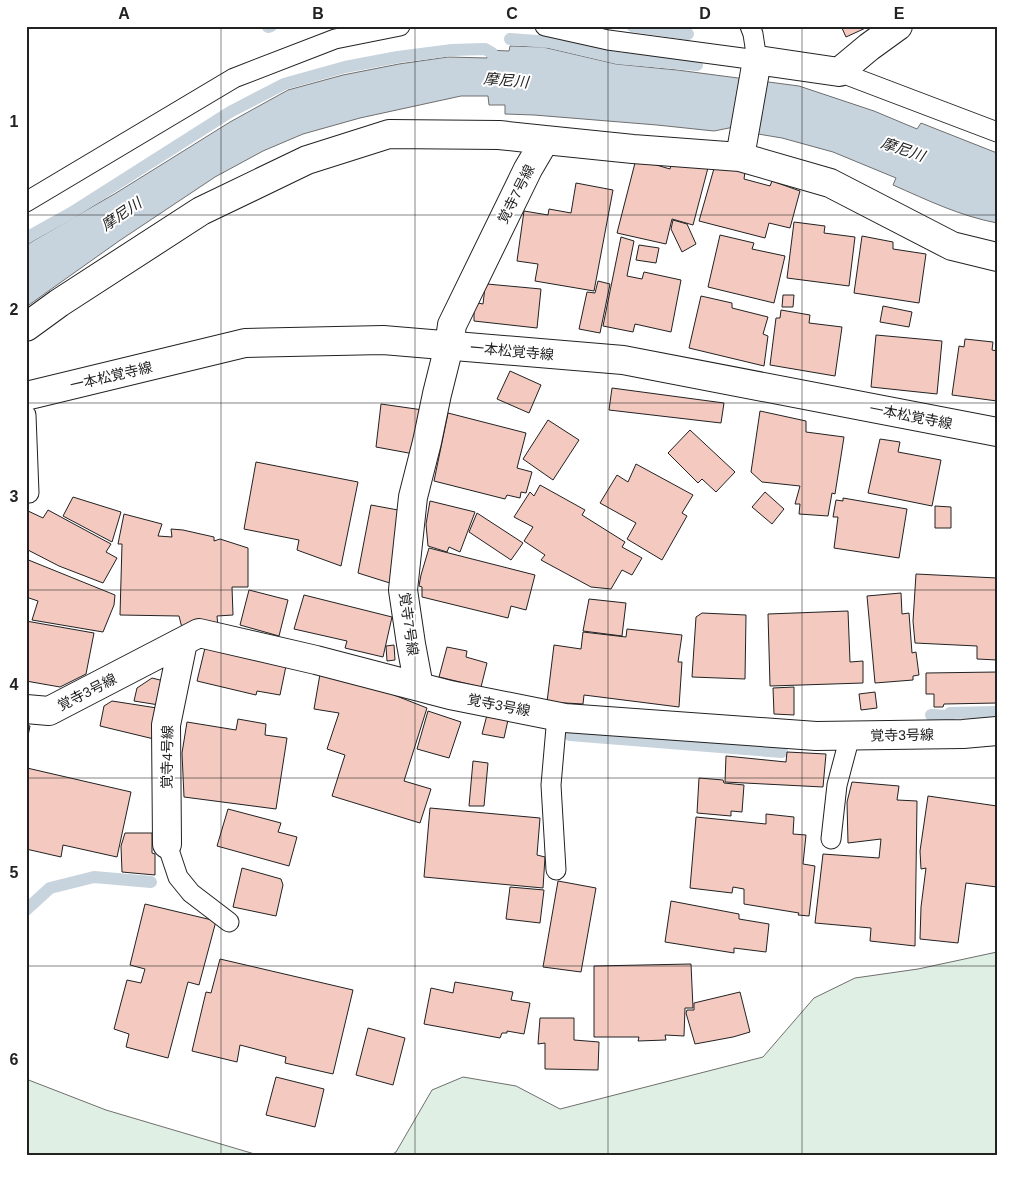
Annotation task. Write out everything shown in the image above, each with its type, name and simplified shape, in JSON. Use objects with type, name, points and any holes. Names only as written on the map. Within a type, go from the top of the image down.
[{"type":"street","points":[[741,147],[755,66],[839,72],[898,26]]},
{"type":"street","points":[[26,327],[59,303],[201,211],[307,160],[389,134],[499,135],[633,149],[741,147],[830,183],[952,246],[997,257]]},
{"type":"street","name":"覚寺7号線","points":[[419,688],[403,590],[413,497],[449,346],[452,325],[528,168],[544,140]]},
{"type":"street","name":"一本松覚寺線","points":[[26,396],[245,343],[383,340],[623,360],[997,432]]},
{"type":"street","name":"覚寺3号線","points":[[26,709],[49,711],[199,634],[316,660],[419,688],[557,716],[816,736],[997,732]]},
{"type":"street","name":"覚寺4号線","points":[[167,844],[166,725],[184,642]]},
{"type":"lane","points":[[26,202],[234,78],[335,39],[400,26]]},
{"type":"lane","points":[[545,26],[608,40],[755,66],[753,34],[750,26]]},
{"type":"lane","points":[[839,72],[997,132]]},
{"type":"lane","points":[[26,415],[29,493]]},
{"type":"lane","points":[[556,870],[551,785],[557,716]]},
{"type":"lane","points":[[831,839],[837,785],[850,736]]},
{"type":"lane","points":[[167,844],[178,877],[191,893],[229,922]]},
{"type":"green space","points":[[997,952],[997,1155],[391,1155],[396,1152],[432,1090],[463,1077],[516,1086],[560,1109],[763,1057],[814,998],[855,978],[918,969]]},
{"type":"green space","points":[[26,1079],[106,1110],[258,1155],[26,1155]]},
{"type":"water","name":"摩尼川","points":[[510,46],[543,47],[616,64],[799,86],[874,111],[917,129],[921,123],[997,153],[997,223],[957,212],[918,196],[893,185],[896,178],[833,152],[782,138],[734,127],[714,131],[505,114],[505,105],[489,105],[488,96],[461,96],[360,118],[303,134],[263,151],[215,177],[119,241],[26,307],[26,245],[116,193],[230,122],[288,90],[343,75],[399,64],[448,57],[487,58],[488,50],[509,51]]},
{"type":"building","points":[[841,26],[870,26],[846,37]]},
{"type":"building","points":[[636,159],[670,169],[672,161],[709,164],[693,225],[672,219],[666,244],[617,233]]},
{"type":"building","points":[[715,165],[745,172],[744,179],[770,186],[772,181],[800,191],[790,228],[769,223],[765,238],[699,221]]},
{"type":"building","points":[[576,183],[613,190],[594,291],[535,281],[538,264],[517,261],[524,211],[548,215],[549,209],[571,213]]},
{"type":"building","points":[[673,220],[687,224],[696,244],[682,252],[671,229]]},
{"type":"building","points":[[794,222],[825,226],[824,233],[855,237],[849,286],[787,278]]},
{"type":"building","points":[[720,235],[754,243],[752,249],[785,256],[774,303],[708,287]]},
{"type":"building","points":[[862,236],[893,242],[893,249],[926,254],[919,303],[854,293]]},
{"type":"building","points":[[621,237],[634,241],[627,276],[642,279],[644,272],[681,280],[671,332],[635,324],[633,332],[603,326]]},
{"type":"building","points":[[639,245],[659,248],[656,263],[636,260]]},
{"type":"building","points":[[598,281],[610,284],[600,333],[579,329],[587,292],[595,293]]},
{"type":"building","points":[[487,284],[541,289],[537,328],[474,321],[474,309],[478,303],[483,304]]},
{"type":"building","points":[[783,295],[794,295],[793,307],[782,307]]},
{"type":"building","points":[[701,296],[732,303],[732,308],[768,317],[763,334],[768,336],[764,366],[689,348]]},
{"type":"building","points":[[883,306],[912,312],[909,327],[880,322]]},
{"type":"building","points":[[781,310],[810,315],[809,323],[842,327],[835,376],[770,365],[776,318],[780,318]]},
{"type":"building","points":[[876,335],[942,341],[937,394],[871,387]]},
{"type":"building","points":[[965,339],[993,342],[992,350],[997,351],[997,401],[952,395],[959,346],[964,347]]},
{"type":"building","points":[[510,371],[541,385],[529,413],[497,399]]},
{"type":"building","points":[[612,388],[724,403],[721,423],[609,410]]},
{"type":"building","points":[[381,404],[423,410],[414,454],[376,447]]},
{"type":"building","points":[[760,411],[806,421],[806,432],[844,437],[835,494],[832,493],[828,516],[799,514],[800,504],[795,504],[800,486],[762,482],[751,472]]},
{"type":"building","points":[[448,413],[526,433],[517,468],[532,472],[526,493],[521,492],[520,498],[507,495],[505,499],[434,481]]},
{"type":"building","points":[[548,420],[579,440],[553,480],[523,459]]},
{"type":"building","points":[[690,430],[735,472],[716,492],[702,479],[698,483],[668,453]]},
{"type":"building","points":[[880,439],[900,442],[898,452],[941,460],[932,506],[868,493]]},
{"type":"building","points":[[256,462],[358,482],[341,566],[297,550],[299,540],[244,529]]},
{"type":"building","points":[[636,464],[693,495],[682,513],[687,516],[662,560],[627,539],[636,523],[600,503],[617,475],[628,482]]},
{"type":"building","points":[[540,485],[585,510],[582,515],[625,542],[622,547],[642,558],[632,575],[622,570],[611,589],[591,587],[541,560],[545,555],[524,541],[533,527],[514,517],[530,492],[534,496]]},
{"type":"building","points":[[765,492],[784,509],[772,524],[752,507]]},
{"type":"building","points":[[73,497],[121,512],[112,542],[63,516]]},
{"type":"building","points":[[843,498],[907,509],[899,558],[834,548],[838,517],[833,517],[836,500],[843,501]]},
{"type":"building","points":[[430,501],[475,512],[460,552],[449,547],[447,552],[428,546],[426,524]]},
{"type":"building","points":[[371,505],[398,510],[393,584],[358,573]]},
{"type":"building","points":[[935,506],[951,507],[951,528],[935,528]]},
{"type":"building","points":[[26,510],[43,518],[48,510],[111,544],[106,552],[117,558],[103,583],[59,566],[26,549]]},
{"type":"building","points":[[477,513],[523,543],[511,560],[469,532]]},
{"type":"building","points":[[124,514],[162,524],[158,536],[172,537],[171,529],[183,530],[214,537],[214,541],[220,539],[248,548],[248,587],[232,587],[233,615],[217,616],[218,627],[182,628],[179,616],[120,615],[122,544],[118,544]]},
{"type":"building","points":[[429,548],[535,575],[526,610],[511,606],[508,618],[422,597],[422,587],[419,586]]},
{"type":"building","points":[[26,559],[115,595],[114,605],[103,632],[32,620],[38,601],[26,597]]},
{"type":"building","points":[[916,574],[997,578],[997,660],[977,659],[977,646],[915,643],[913,621]]},
{"type":"building","points":[[249,590],[288,600],[279,636],[240,625]]},
{"type":"building","points":[[901,593],[902,614],[909,613],[912,653],[916,652],[919,675],[913,676],[913,680],[875,683],[867,596]]},
{"type":"building","points":[[304,595],[392,617],[383,657],[345,648],[347,641],[294,629]]},
{"type":"building","points":[[589,599],[626,603],[622,636],[583,631]]},
{"type":"building","points":[[848,611],[850,662],[863,661],[863,683],[770,686],[768,614]]},
{"type":"building","points":[[702,613],[746,615],[745,679],[692,677],[696,617]]},
{"type":"building","points":[[26,621],[94,633],[86,674],[60,687],[26,681]]},
{"type":"building","points":[[627,629],[682,635],[678,662],[682,662],[679,707],[584,695],[583,704],[547,702],[554,645],[581,649],[583,632],[626,637]]},
{"type":"building","points":[[394,645],[395,660],[387,661],[386,646]]},
{"type":"building","points":[[447,647],[467,651],[466,657],[487,663],[481,687],[439,677]]},
{"type":"building","points":[[205,648],[286,666],[280,695],[257,691],[256,695],[197,681]]},
{"type":"building","points":[[997,672],[997,703],[944,704],[943,707],[934,707],[934,694],[926,694],[926,673]]},
{"type":"building","points":[[320,674],[366,684],[427,708],[404,781],[431,789],[420,823],[332,796],[345,755],[327,749],[339,713],[314,709]]},
{"type":"building","points":[[152,678],[164,681],[159,705],[134,701],[137,688]]},
{"type":"building","points":[[794,687],[794,715],[774,714],[773,688]]},
{"type":"building","points":[[875,692],[877,708],[861,710],[859,694]]},
{"type":"building","points":[[112,701],[157,708],[154,739],[100,726],[104,706]]},
{"type":"building","points":[[428,711],[461,722],[449,758],[417,749]]},
{"type":"building","points":[[487,715],[508,720],[504,738],[482,734]]},
{"type":"building","points":[[238,719],[266,724],[265,735],[287,738],[276,809],[184,797],[182,753],[187,722],[236,730]]},
{"type":"building","points":[[26,725],[30,726],[26,746]]},
{"type":"building","points":[[787,752],[826,754],[823,787],[725,782],[726,756],[786,762]]},
{"type":"building","points":[[473,761],[488,763],[484,806],[469,806]]},
{"type":"building","points":[[27,768],[131,792],[117,857],[63,845],[61,857],[26,849]]},
{"type":"building","points":[[699,778],[723,780],[724,783],[744,785],[742,812],[731,811],[731,816],[697,813]]},
{"type":"building","points":[[852,782],[899,786],[897,800],[917,801],[915,946],[870,941],[871,928],[815,923],[823,854],[879,858],[881,839],[848,843],[847,802]]},
{"type":"building","points":[[928,796],[997,806],[997,887],[966,883],[958,943],[920,939],[921,907],[926,868],[921,869],[920,851]]},
{"type":"building","points":[[430,808],[540,818],[537,855],[545,857],[543,888],[424,877]]},
{"type":"building","points":[[228,809],[281,823],[278,832],[297,837],[289,866],[217,846]]},
{"type":"building","points":[[766,814],[794,817],[793,834],[806,835],[803,864],[815,866],[809,916],[744,904],[744,889],[733,887],[732,893],[690,888],[696,817],[766,824]]},
{"type":"building","points":[[125,833],[152,833],[155,875],[122,872],[121,846]]},
{"type":"building","points":[[242,868],[281,879],[283,885],[276,916],[233,907]]},
{"type":"building","points":[[558,881],[596,888],[581,972],[543,967]]},
{"type":"building","points":[[510,887],[544,890],[540,923],[506,919]]},
{"type":"building","points":[[671,901],[739,914],[739,919],[769,924],[766,952],[734,948],[734,953],[665,942]]},
{"type":"building","points":[[145,904],[216,921],[199,985],[188,982],[168,1058],[126,1047],[129,1034],[114,1029],[127,980],[141,983],[145,969],[130,965]]},
{"type":"building","points":[[220,959],[353,990],[333,1074],[285,1063],[286,1057],[240,1045],[237,1062],[192,1051],[206,992],[211,993]]},
{"type":"building","points":[[691,964],[693,1008],[685,1008],[684,1036],[665,1035],[666,1040],[638,1041],[639,1037],[594,1037],[594,966]]},
{"type":"building","points":[[455,982],[513,992],[511,1000],[530,1003],[524,1034],[507,1031],[507,1033],[502,1033],[500,1038],[424,1024],[431,988],[453,993]]},
{"type":"building","points":[[740,992],[750,1032],[695,1044],[686,1013],[687,1010],[694,1010],[694,1003]]},
{"type":"building","points":[[540,1018],[574,1018],[574,1040],[599,1042],[598,1070],[545,1069],[545,1043],[538,1044]]},
{"type":"building","points":[[368,1028],[405,1038],[393,1085],[356,1075]]},
{"type":"building","points":[[276,1077],[324,1089],[315,1127],[266,1115]]},
{"type":"waterway","points":[[632,26],[688,34]]},
{"type":"waterway","points":[[510,39],[549,42],[617,58],[697,65]]},
{"type":"waterway","points":[[26,238],[71,213],[230,112],[284,84],[345,67],[398,57],[452,50],[485,49],[492,53]]},
{"type":"waterway","points":[[931,715],[950,716],[950,713],[997,712]]},
{"type":"waterway","points":[[570,735],[782,752]]},
{"type":"waterway","points":[[26,910],[50,888],[94,877],[151,882]]}]
